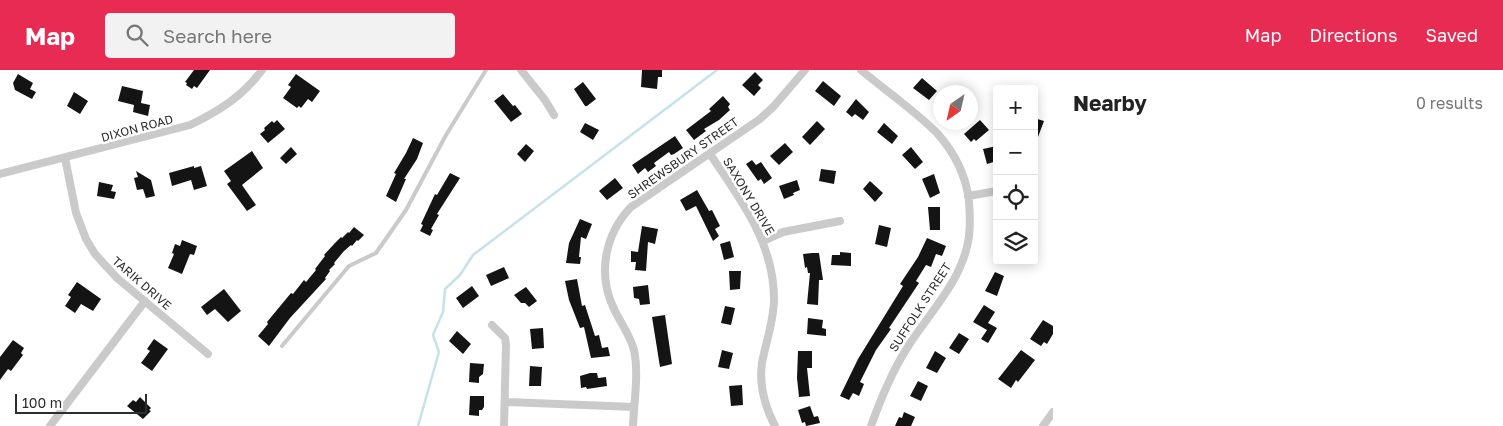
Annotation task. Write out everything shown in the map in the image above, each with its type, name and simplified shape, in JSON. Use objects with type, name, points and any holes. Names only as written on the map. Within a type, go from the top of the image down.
[{"type":"street","name":"DIXON ROAD","points":[[0,174],[190,125],[218,111],[236,98],[262,70]]},
{"type":"street","points":[[521,70],[545,100],[554,115]]},
{"type":"street","name":"SHREWSBURY STREET","points":[[633,426],[636,374],[634,350],[614,310],[606,287],[605,261],[609,244],[618,223],[631,207],[760,118],[774,106],[805,70]]},
{"type":"street","name":"SUFFOLK STREET","points":[[861,70],[937,134],[955,159],[962,172],[968,196],[970,229],[965,255],[960,268],[949,288],[896,366],[871,426]]},
{"type":"street","name":"SAXONY DRIVE","points":[[710,154],[756,225],[764,240],[770,263],[774,297],[772,322],[762,365],[762,378],[766,407],[775,426]]},
{"type":"street","name":"TARIK DRIVE","points":[[65,158],[76,212],[86,239],[95,254],[106,267],[144,301],[208,354]]},
{"type":"street","points":[[968,196],[993,192]]},
{"type":"street","points":[[764,240],[783,232],[840,221]]},
{"type":"street","points":[[50,426],[144,301]]},
{"type":"street","points":[[492,325],[505,338],[506,345],[504,426]]},
{"type":"street","points":[[505,402],[634,407]]},
{"type":"street","points":[[1043,426],[1053,412]]},
{"type":"lane","points":[[282,346],[349,266],[376,253],[406,210],[446,135],[486,70]]},
{"type":"building","points":[[194,70],[210,70],[197,88],[194,86],[192,89],[185,82]]},
{"type":"building","points":[[642,70],[662,70],[662,77],[658,77],[657,89],[641,87]]},
{"type":"building","points":[[755,72],[763,80],[758,85],[761,88],[754,96],[742,85]]},
{"type":"building","points":[[18,74],[33,83],[30,89],[36,92],[32,99],[15,90],[13,83]]},
{"type":"building","points":[[296,74],[320,91],[312,102],[308,99],[301,108],[299,106],[297,108],[283,98],[291,87],[288,85]]},
{"type":"building","points":[[922,78],[933,88],[933,96],[929,100],[913,88]]},
{"type":"building","points":[[823,81],[841,96],[834,106],[815,91]]},
{"type":"building","points":[[583,82],[596,99],[587,106],[585,106],[574,89]]},
{"type":"building","points":[[122,86],[143,91],[141,103],[150,105],[148,116],[133,112],[134,105],[118,101]]},
{"type":"building","points":[[74,92],[88,101],[80,114],[67,106]]},
{"type":"building","points":[[503,94],[522,114],[511,122],[494,101]]},
{"type":"building","points":[[723,96],[730,104],[728,107],[730,110],[719,120],[704,129],[706,131],[694,140],[686,130],[711,111],[709,109]]},
{"type":"building","points":[[856,99],[869,112],[863,120],[855,114],[852,117],[846,112]]},
{"type":"building","points":[[1038,119],[1044,121],[1038,137]]},
{"type":"building","points":[[277,120],[285,129],[268,143],[260,134],[272,121],[274,123]]},
{"type":"building","points":[[980,120],[989,130],[976,141],[974,139],[971,142],[964,134],[969,130],[978,130],[978,122]]},
{"type":"building","points":[[817,121],[825,129],[810,145],[802,137]]},
{"type":"building","points":[[585,123],[599,130],[593,140],[580,132]]},
{"type":"building","points":[[884,123],[898,136],[892,144],[877,132]]},
{"type":"building","points":[[675,136],[683,148],[671,155],[669,152],[654,163],[656,166],[648,172],[645,168],[638,174],[632,165]]},
{"type":"building","points":[[413,138],[423,143],[417,159],[404,179],[406,179],[396,202],[386,196],[396,174],[394,173]]},
{"type":"building","points":[[785,143],[793,152],[779,165],[770,156]]},
{"type":"building","points":[[526,144],[534,151],[525,162],[517,154]]},
{"type":"building","points":[[291,147],[297,154],[286,164],[280,158]]},
{"type":"building","points":[[911,147],[923,162],[915,169],[902,155]]},
{"type":"building","points":[[993,147],[993,162],[987,164],[983,149]]},
{"type":"building","points":[[252,151],[263,168],[242,185],[256,205],[247,211],[227,184],[231,181],[224,171]]},
{"type":"building","points":[[752,160],[756,165],[761,162],[772,178],[764,184],[761,179],[758,181],[746,164]]},
{"type":"building","points":[[194,166],[194,168],[201,166],[207,186],[194,190],[191,180],[172,186],[169,173]]},
{"type":"building","points":[[821,169],[836,171],[834,184],[819,181]]},
{"type":"building","points":[[136,171],[151,180],[155,196],[146,198],[143,189],[137,190],[134,178],[138,177]]},
{"type":"building","points":[[450,173],[460,178],[437,214],[439,215],[431,229],[433,230],[430,236],[420,231],[423,225],[421,224],[435,194],[437,195]]},
{"type":"building","points":[[934,174],[940,193],[930,198],[922,179]]},
{"type":"building","points":[[615,178],[623,188],[607,200],[599,191]]},
{"type":"building","points":[[797,180],[800,190],[784,199],[779,186]]},
{"type":"building","points":[[870,181],[883,193],[875,202],[863,189]]},
{"type":"building","points":[[99,182],[113,185],[111,191],[116,192],[114,199],[97,196]]},
{"type":"building","points":[[697,190],[709,211],[712,210],[720,226],[715,229],[719,236],[713,241],[696,206],[686,211],[680,200]]},
{"type":"building","points":[[928,207],[940,207],[940,230],[930,230]]},
{"type":"building","points":[[580,219],[592,224],[586,239],[581,237],[580,264],[566,263],[569,243]]},
{"type":"building","points":[[879,225],[891,228],[887,247],[875,244]]},
{"type":"building","points":[[642,226],[658,229],[655,244],[648,242],[646,271],[635,270],[636,262],[631,262],[631,251],[638,252]]},
{"type":"building","points":[[354,227],[364,235],[344,251],[329,270],[326,279],[290,318],[269,346],[258,336],[268,324],[267,322],[291,293],[293,294],[304,280],[306,282],[316,270],[324,255],[341,237],[349,233]]},
{"type":"building","points":[[927,238],[946,246],[942,256],[936,254],[931,267],[926,265],[916,281],[919,283],[889,328],[891,329],[876,350],[860,382],[864,384],[859,396],[853,393],[849,400],[840,396],[858,359],[903,286],[900,284],[918,257]]},
{"type":"building","points":[[182,240],[197,246],[194,255],[190,254],[182,274],[168,268],[174,254],[172,253],[175,244],[180,246]]},
{"type":"building","points":[[730,241],[734,257],[724,260],[720,244]]},
{"type":"building","points":[[840,252],[851,253],[851,266],[831,265],[832,255],[840,255]]},
{"type":"building","points":[[819,253],[823,280],[819,280],[818,305],[807,304],[810,273],[808,273],[807,267],[805,268],[803,254]]},
{"type":"building","points":[[504,267],[509,278],[491,286],[486,275]]},
{"type":"building","points":[[729,271],[741,271],[740,289],[730,290]]},
{"type":"building","points":[[995,272],[1004,276],[997,296],[985,291]]},
{"type":"building","points":[[577,279],[582,306],[585,305],[595,336],[599,335],[602,348],[608,347],[610,356],[591,358],[584,327],[580,328],[569,300],[565,281]]},
{"type":"building","points":[[77,282],[101,299],[93,311],[81,304],[75,313],[65,306],[71,297],[68,295]]},
{"type":"building","points":[[648,285],[650,304],[640,305],[639,299],[634,298],[633,287]]},
{"type":"building","points":[[472,286],[479,296],[463,308],[456,298]]},
{"type":"building","points":[[526,287],[537,301],[529,307],[525,303],[521,303],[514,295]]},
{"type":"building","points":[[224,289],[241,311],[228,322],[215,309],[207,315],[201,307]]},
{"type":"building","points":[[984,305],[995,312],[988,323],[997,328],[988,343],[981,339],[987,330],[973,322]]},
{"type":"building","points":[[725,306],[735,308],[731,325],[721,323]]},
{"type":"building","points":[[665,315],[672,364],[660,367],[652,317]]},
{"type":"building","points":[[808,318],[823,320],[822,328],[826,329],[826,336],[807,334]]},
{"type":"building","points":[[1043,320],[1053,326],[1053,334],[1047,344],[1044,342],[1041,346],[1030,339]]},
{"type":"building","points":[[543,328],[544,348],[532,349],[530,329]]},
{"type":"building","points":[[457,331],[471,344],[463,354],[449,341]]},
{"type":"building","points":[[959,333],[969,339],[959,354],[949,348]]},
{"type":"building","points":[[154,339],[168,349],[152,371],[141,363],[150,351],[147,349]]},
{"type":"building","points":[[13,340],[24,348],[21,353],[23,355],[11,371],[8,369],[0,380],[0,357]]},
{"type":"building","points":[[722,350],[733,353],[729,369],[718,367]]},
{"type":"building","points":[[1021,350],[1035,360],[1011,388],[998,379]]},
{"type":"building","points":[[798,351],[812,351],[812,368],[807,368],[810,396],[799,397],[797,378]]},
{"type":"building","points":[[935,351],[946,358],[937,373],[926,368]]},
{"type":"building","points":[[470,363],[484,364],[483,374],[479,377],[479,383],[469,382]]},
{"type":"building","points":[[530,366],[542,367],[541,386],[529,386]]},
{"type":"building","points":[[597,373],[598,378],[606,377],[607,386],[581,388],[580,376]]},
{"type":"building","points":[[918,381],[928,386],[921,401],[910,396]]},
{"type":"building","points":[[742,385],[743,405],[731,406],[729,386]]},
{"type":"building","points":[[470,396],[484,396],[484,407],[482,410],[479,410],[479,416],[469,415]]},
{"type":"building","points":[[140,397],[151,408],[149,410],[151,411],[143,419],[127,406],[133,400],[136,402]]},
{"type":"building","points":[[810,406],[814,417],[818,416],[820,423],[806,426],[805,422],[802,423],[798,410]]},
{"type":"building","points":[[904,412],[915,417],[911,426],[895,426],[899,417],[902,418]]},
{"type":"waterway","points":[[418,426],[439,352],[433,335],[443,312],[445,289],[460,275],[473,255],[717,70]]}]
